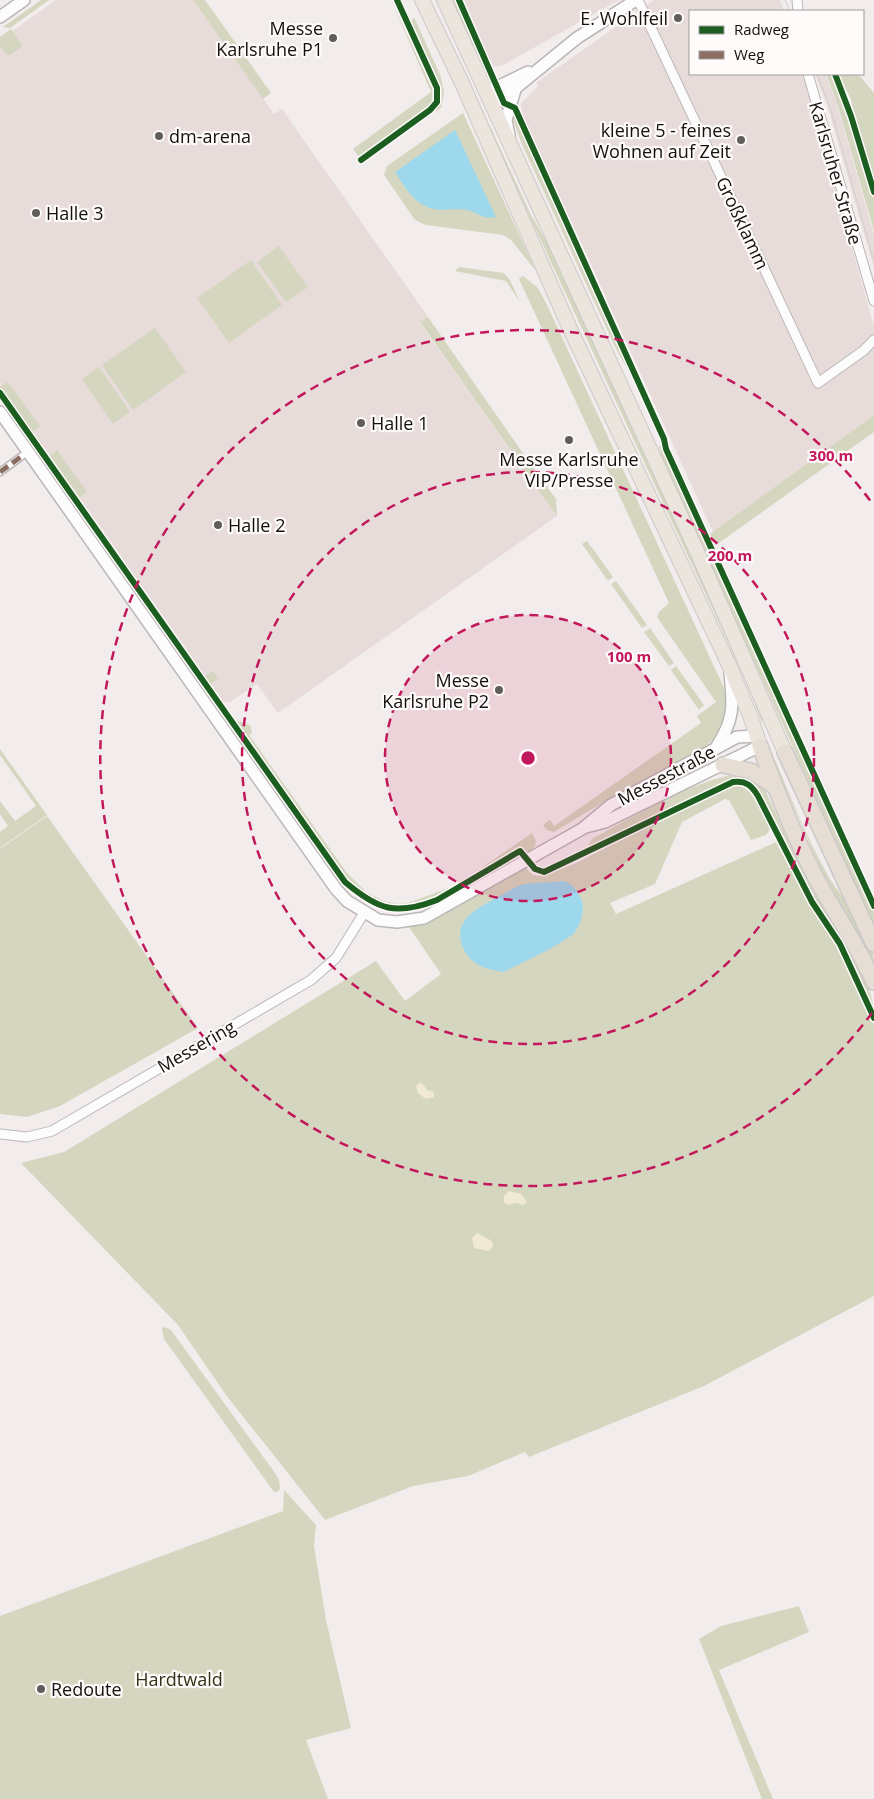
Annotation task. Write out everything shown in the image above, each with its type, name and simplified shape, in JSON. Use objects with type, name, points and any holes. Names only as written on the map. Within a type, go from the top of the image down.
[{"type":"highway","points":[[761,740],[774,786],[814,876],[858,948],[874,982]]},
{"type":"highway","points":[[785,752],[874,944]]},
{"type":"highway","points":[[723,765],[751,771],[774,786]]},
{"type":"main road","points":[[422,0],[462,83],[482,98],[498,118],[699,556],[785,752]]},
{"type":"main road","points":[[444,0],[572,331],[730,667],[761,740],[785,752]]},
{"type":"main road","points":[[482,98],[484,106],[498,118]]},
{"type":"main road","points":[[761,740],[769,731],[768,714]]},
{"type":"street","points":[[0,16],[24,0]]},
{"type":"street","points":[[482,98],[502,99],[538,67],[577,38],[637,0]]},
{"type":"street","name":"Großklamm","points":[[637,0],[818,383],[863,351],[874,340]]},
{"type":"street","points":[[482,98],[538,67]]},
{"type":"street","name":"Karlsruher Straße","points":[[808,75],[874,301]]},
{"type":"street","points":[[510,144],[506,120],[514,90]]},
{"type":"street","name":"Messestraße","points":[[0,412],[336,889],[347,901],[378,920],[397,922],[424,918],[582,828],[611,804],[737,737],[761,740]]},
{"type":"street","points":[[0,472],[22,456]]},
{"type":"street","points":[[715,749],[726,733],[732,714],[730,667]]},
{"type":"street","name":"Messestraße","points":[[582,828],[605,822],[723,765],[761,740]]},
{"type":"street","name":"Messering","points":[[0,1134],[27,1137],[52,1131],[226,1028],[293,992],[331,964],[364,913]]},
{"type":"shaded area","points":[[56,0],[193,0],[274,114],[282,109],[428,317],[420,323],[557,516],[278,713],[257,684],[230,702],[223,702],[0,387],[0,40]]},
{"type":"shaded area","points":[[462,0],[619,0],[503,65],[491,67]]},
{"type":"shaded area","points":[[654,0],[780,0],[784,10],[689,10],[689,75],[803,75],[874,326],[874,415],[713,532],[522,114],[521,103],[538,86],[536,83]]},
{"type":"shaded area","points":[[815,75],[825,75],[837,104],[874,235],[874,268],[828,108]]},
{"type":"green space","points":[[41,0],[49,0],[10,28],[3,27]]},
{"type":"green space","points":[[193,0],[205,0],[271,93],[263,99]]},
{"type":"green space","points":[[391,0],[434,96],[431,105],[359,157],[353,149],[431,92]]},
{"type":"green space","points":[[451,0],[457,0],[486,68],[481,64]]},
{"type":"green space","points":[[414,17],[441,77],[444,93],[441,108],[431,114],[440,103],[441,91],[411,22]]},
{"type":"green space","points":[[11,29],[23,46],[8,56],[0,46],[0,37]]},
{"type":"green space","points":[[826,75],[833,75],[854,131],[874,199],[874,231],[838,106]]},
{"type":"green space","points":[[839,75],[859,75],[874,93],[874,184],[850,97]]},
{"type":"green space","points":[[514,111],[638,383],[637,386],[615,347],[521,142],[513,119]]},
{"type":"green space","points":[[463,113],[536,271],[511,240],[503,235],[426,225],[415,220],[384,175],[387,166]]},
{"type":"green space","points":[[489,124],[531,215],[554,254],[763,715],[762,723],[748,685],[508,170]]},
{"type":"green space","points":[[279,246],[308,287],[286,302],[257,262]]},
{"type":"green space","points":[[251,260],[282,305],[229,343],[197,298]]},
{"type":"green space","points":[[459,267],[504,273],[510,280],[520,302],[506,281],[455,271]]},
{"type":"green space","points":[[523,276],[538,288],[548,307],[724,688],[727,705],[721,728],[704,748],[607,800],[554,832],[547,830],[543,825],[550,820],[554,826],[701,723],[697,716],[716,702],[657,617],[659,612],[669,603],[519,279]]},
{"type":"green space","points":[[428,317],[525,456],[519,462],[420,322]]},
{"type":"green space","points":[[155,328],[186,372],[133,410],[102,365]]},
{"type":"green space","points":[[99,367],[130,412],[113,424],[82,379]]},
{"type":"green space","points":[[8,382],[40,426],[30,434],[0,391],[0,387]]},
{"type":"green space","points":[[874,415],[874,432],[716,545],[710,534]]},
{"type":"green space","points":[[659,446],[663,446],[874,910],[874,924],[662,460]]},
{"type":"green space","points":[[57,450],[87,492],[79,498],[205,676],[213,671],[218,678],[209,686],[47,458]]},
{"type":"green space","points":[[530,463],[556,499],[557,516],[523,469]]},
{"type":"green space","points":[[587,541],[613,577],[608,581],[582,544]]},
{"type":"green space","points":[[616,581],[647,625],[642,628],[611,584]]},
{"type":"green space","points":[[650,628],[674,663],[669,666],[644,632]]},
{"type":"green space","points":[[676,666],[704,705],[699,710],[671,670]]},
{"type":"green space","points":[[238,721],[250,725],[252,733],[249,735],[347,873],[366,892],[384,901],[398,904],[411,902],[448,888],[474,873],[532,833],[536,841],[535,846],[528,853],[520,850],[432,899],[399,907],[378,903],[363,895],[339,871],[234,722]]},
{"type":"green space","points":[[0,749],[47,815],[0,848],[0,832],[8,826],[0,814],[0,801],[15,821],[36,806],[0,755]]},
{"type":"green space","points":[[773,760],[775,760],[805,830],[826,872],[856,915],[869,938],[874,962],[821,869]]},
{"type":"green space","points":[[741,774],[760,783],[767,794],[809,884],[858,965],[872,998],[874,1013],[841,943],[816,906],[752,784],[744,780],[733,779],[593,847],[588,845],[593,838],[686,790],[706,782]]},
{"type":"green space","points":[[736,785],[748,791],[757,802],[770,829],[766,835],[751,840],[729,800],[725,799],[682,822],[655,884],[610,903],[616,914],[776,842],[810,906],[839,948],[874,1025],[874,1296],[704,1386],[529,1457],[525,1452],[468,1476],[413,1486],[325,1520],[226,1395],[178,1325],[21,1163],[64,1152],[376,961],[405,1001],[441,974],[409,927],[433,919],[526,868],[533,875],[543,876],[574,864],[715,793]]},
{"type":"green space","points":[[47,816],[198,1028],[60,1106],[27,1117],[0,1114],[0,849]]},
{"type":"green space","points":[[164,1327],[171,1330],[275,1473],[279,1480],[280,1489],[277,1492],[274,1492],[164,1339],[162,1329]]},
{"type":"green space","name":"Hardtwald","points":[[284,1490],[316,1525],[314,1546],[326,1620],[351,1728],[306,1740],[328,1799],[0,1799],[0,1616],[283,1511]]},
{"type":"green space","points":[[799,1606],[809,1632],[719,1670],[773,1799],[762,1799],[699,1639],[721,1626]]},
{"type":"sand","points":[[421,1082],[427,1090],[434,1092],[434,1097],[426,1099],[418,1093],[416,1086]]},
{"type":"sand","points":[[509,1191],[521,1194],[527,1202],[524,1205],[515,1203],[507,1205],[504,1202],[504,1196]]},
{"type":"sand","points":[[477,1233],[492,1241],[493,1246],[489,1251],[474,1248],[472,1238]]},
{"type":"water","points":[[455,130],[496,217],[485,217],[464,210],[433,209],[419,203],[395,172]]},
{"type":"water","points":[[563,881],[574,888],[583,908],[577,928],[572,935],[504,972],[480,966],[466,954],[460,938],[461,929],[464,922],[476,910],[522,885]]},
{"type":"tram line","points":[[785,0],[790,10]]},
{"type":"tram line","points":[[817,75],[830,107],[874,261]]},
{"type":"marked path","points":[[0,472],[22,456]]},
{"type":"cycle path","points":[[361,160],[430,110],[437,102],[437,88],[397,0]]},
{"type":"cycle path","points":[[459,0],[504,103],[515,108],[664,439],[666,449],[874,906]]},
{"type":"cycle path","points":[[835,75],[851,116],[874,192]]},
{"type":"cycle path","points":[[0,393],[345,882],[368,899],[388,908],[399,909],[423,905],[437,900],[520,851],[535,869],[544,872],[733,782],[742,782],[751,787],[758,796],[812,902],[840,944],[874,1018]]},
{"type":"place","name":"E. Wohlfeil","points":[[678,18]]},
{"type":"place","name":"Messe Karlsruhe P1","points":[[333,38]]},
{"type":"place","name":"dm-arena","points":[[159,136]]},
{"type":"place","name":"kleine 5 - feines Wohnen auf Zeit","points":[[741,140]]},
{"type":"place","name":"Halle 3","points":[[36,213]]},
{"type":"place","name":"Halle 1","points":[[361,423]]},
{"type":"place","name":"Messe Karlsruhe VIP/Presse","points":[[569,440]]},
{"type":"place","name":"Halle 2","points":[[218,525]]},
{"type":"place","name":"Messe Karlsruhe P2","points":[[499,690]]},
{"type":"place","name":"Redoute","points":[[41,1689]]}]
